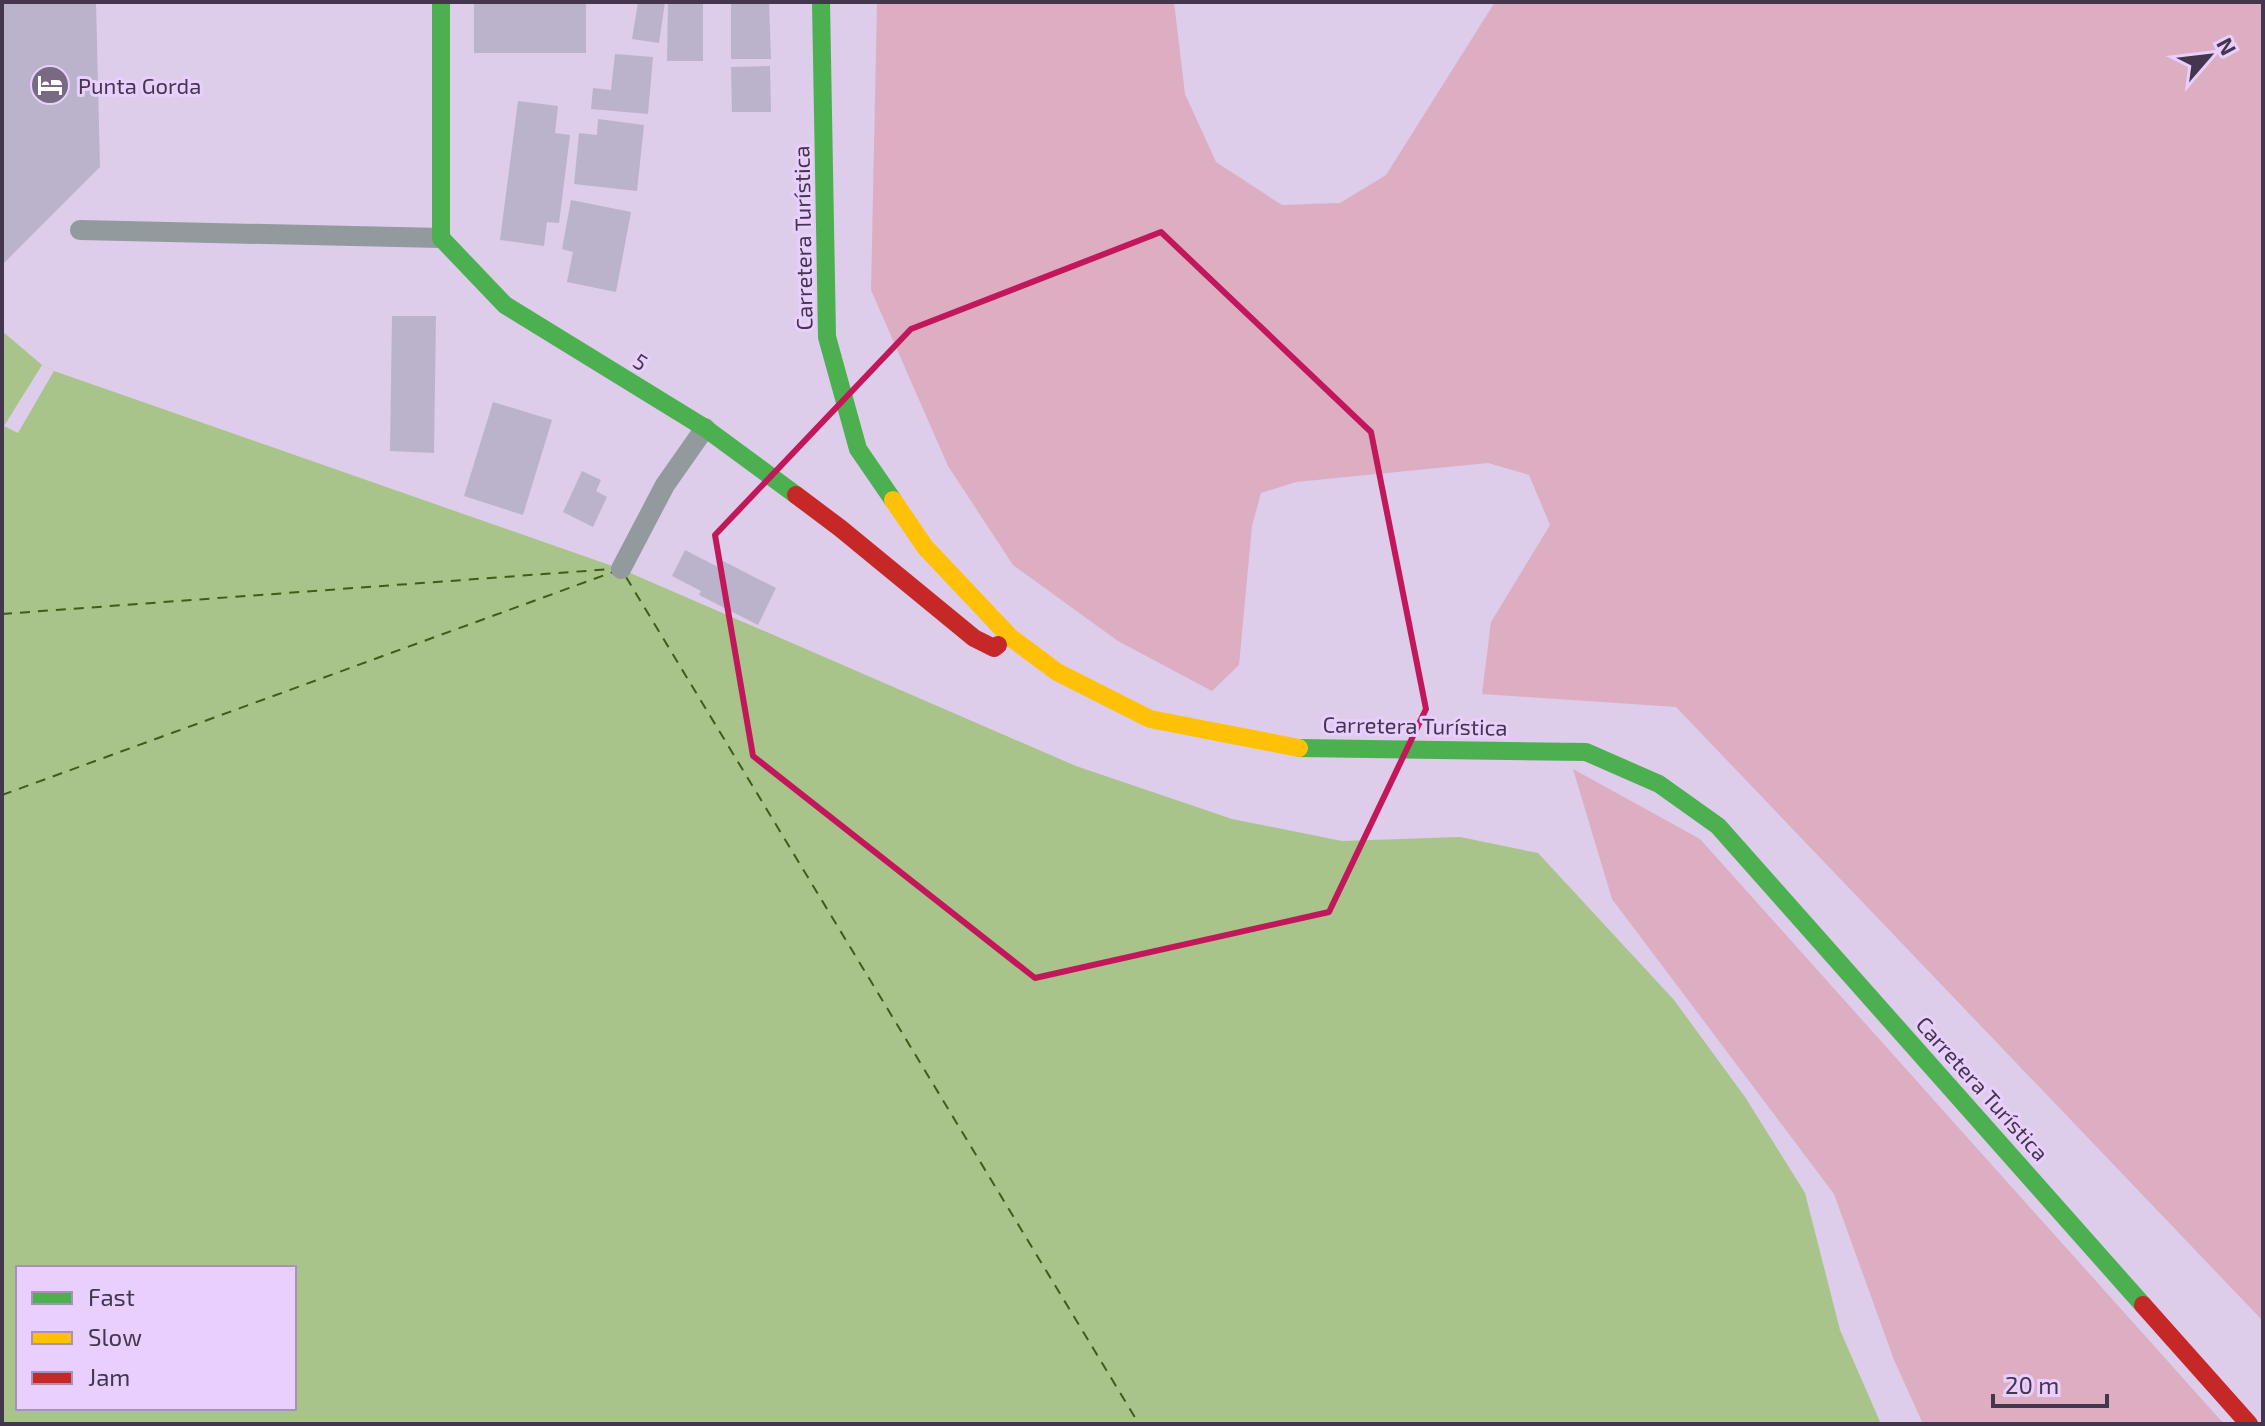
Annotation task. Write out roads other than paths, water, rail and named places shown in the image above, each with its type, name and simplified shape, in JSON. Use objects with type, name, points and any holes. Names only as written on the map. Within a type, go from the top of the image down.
[{"type":"main road","points":[[441,2],[441,238]]},
{"type":"main road","name":"Carretera Turística","points":[[821,2],[827,337],[858,449],[925,547],[1010,637],[1057,672],[1150,719],[1296,748],[1586,752],[1659,784],[1718,826],[2249,1424]]},
{"type":"main road","name":"5","points":[[441,238],[505,305],[705,428],[840,528],[974,638],[994,648],[1010,637]]},
{"type":"lane","points":[[80,230],[441,238]]},
{"type":"lane","points":[[621,569],[665,485],[705,428]]},
{"type":"place","name":"Punta Gorda","points":[[50,85]]}]
